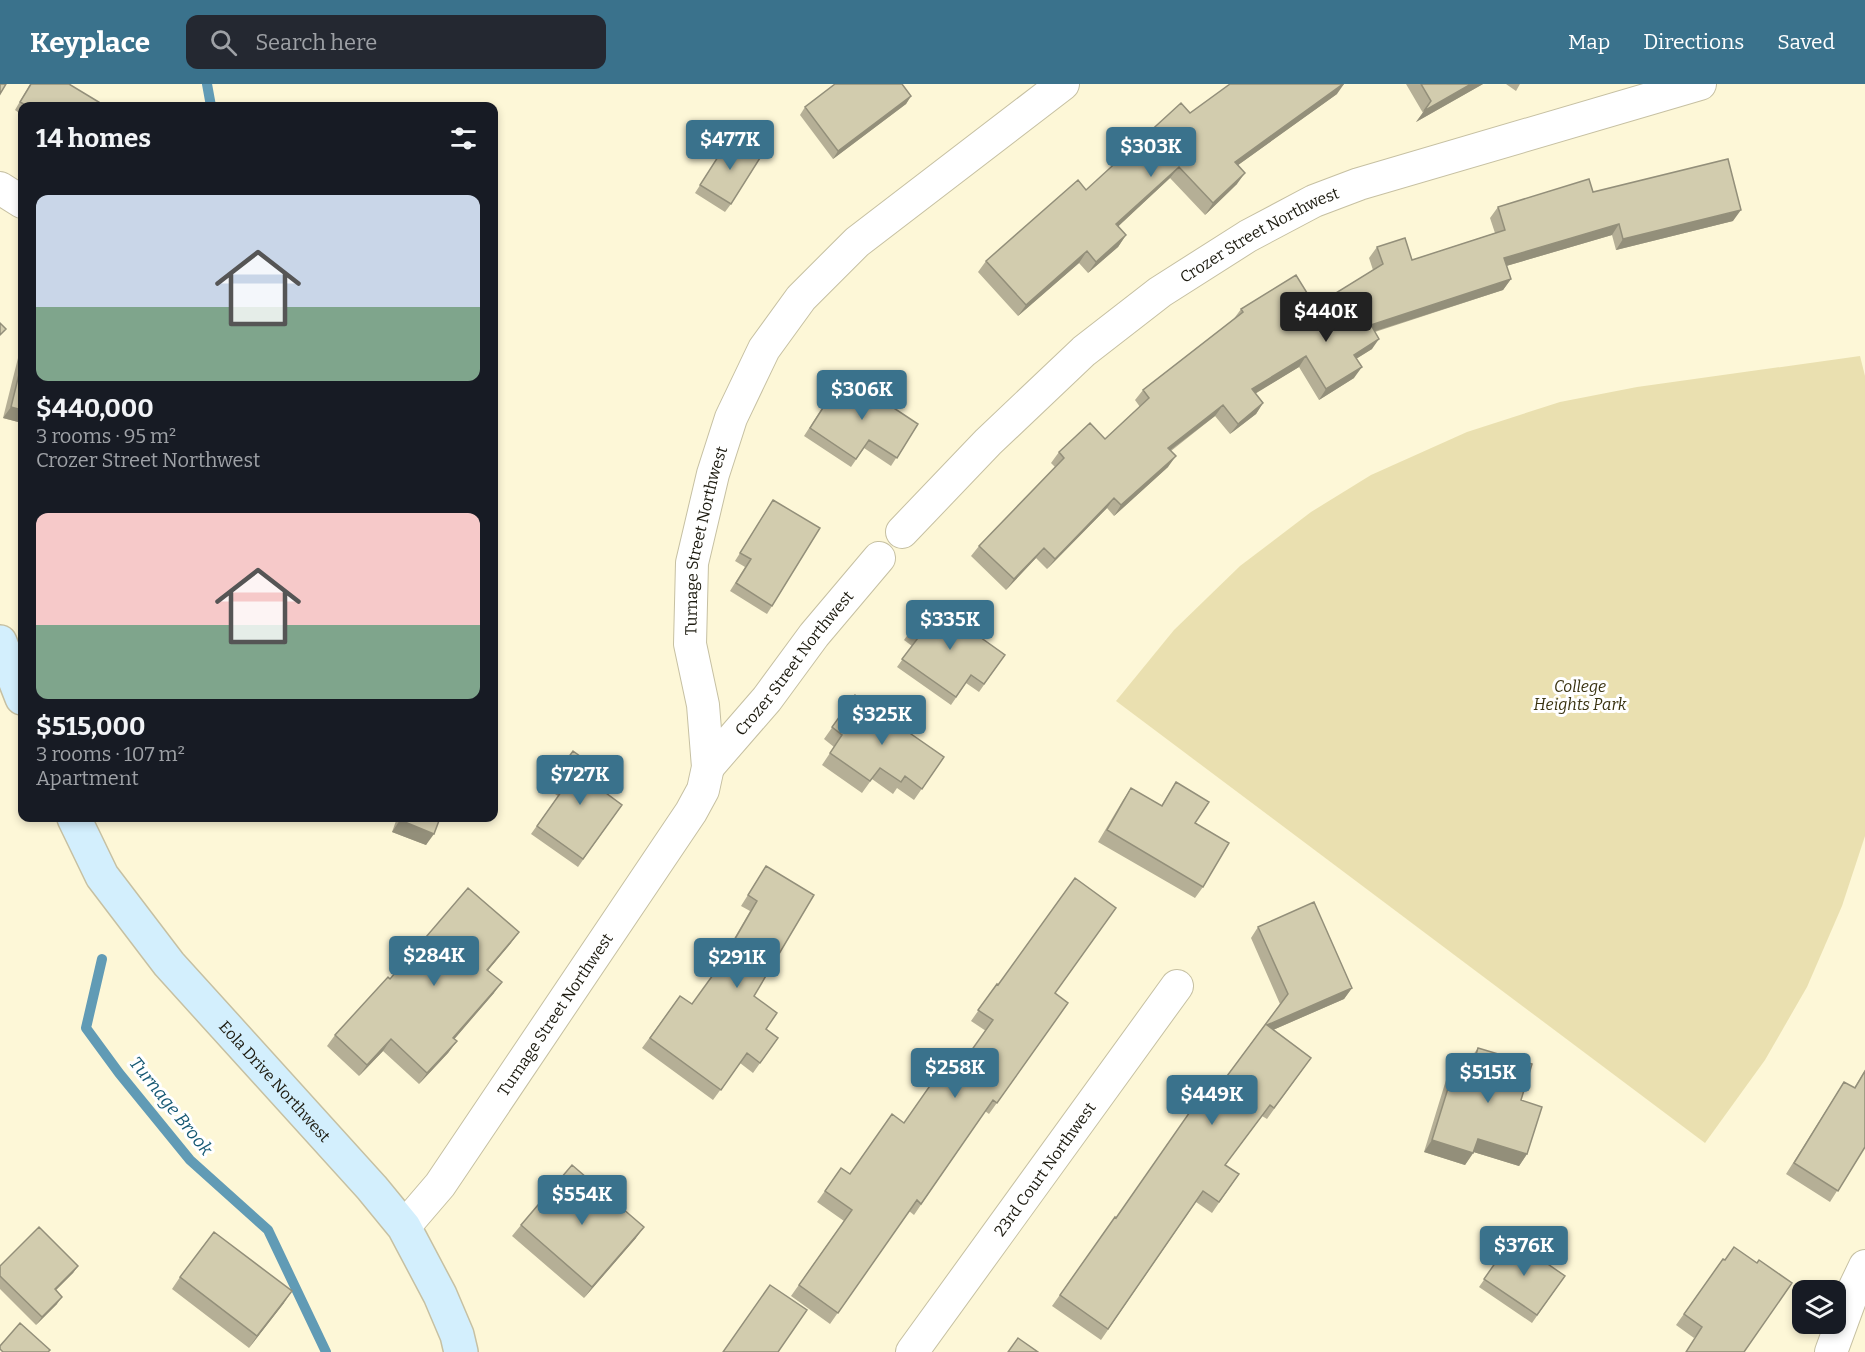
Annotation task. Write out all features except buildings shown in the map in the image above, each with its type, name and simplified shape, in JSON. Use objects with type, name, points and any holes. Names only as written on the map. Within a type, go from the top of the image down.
[{"type":"main road","points":[[0,642],[18,688]]},
{"type":"main road","name":"Eola Drive Northwest","points":[[76,822],[102,876],[170,964],[372,1188],[404,1227],[440,1295],[457,1335],[461,1352]]},
{"type":"street","name":"Turnage Street Northwest","points":[[404,1227],[440,1185],[691,812],[703,790],[708,767],[704,705],[690,644],[692,563],[713,474],[731,418],[764,349],[801,298],[857,242],[1063,84]]},
{"type":"street","name":"Crozer Street Northwest","points":[[902,532],[988,442],[1084,351],[1160,292],[1248,236],[1314,201],[1359,184],[1700,84]]},
{"type":"street","points":[[0,188],[18,199]]},
{"type":"street","name":"Crozer Street Northwest","points":[[708,767],[767,699],[814,635],[879,558]]},
{"type":"street","name":"23rd Court Northwest","points":[[912,1352],[1177,986]]},
{"type":"street","points":[[1831,1352],[1865,1266]]},
{"type":"green space","name":"College Heights Park","points":[[1860,356],[1865,376],[1865,836],[1842,906],[1807,987],[1765,1060],[1705,1143],[1116,701],[1174,630],[1240,566],[1311,512],[1371,475],[1467,432],[1560,402],[1637,387]]},
{"type":"waterway","name":"Turnage Brook","points":[[207,84],[210,102]]},
{"type":"waterway","name":"Turnage Brook","points":[[102,959],[86,1028],[119,1073],[190,1160],[268,1230],[326,1352]]}]
